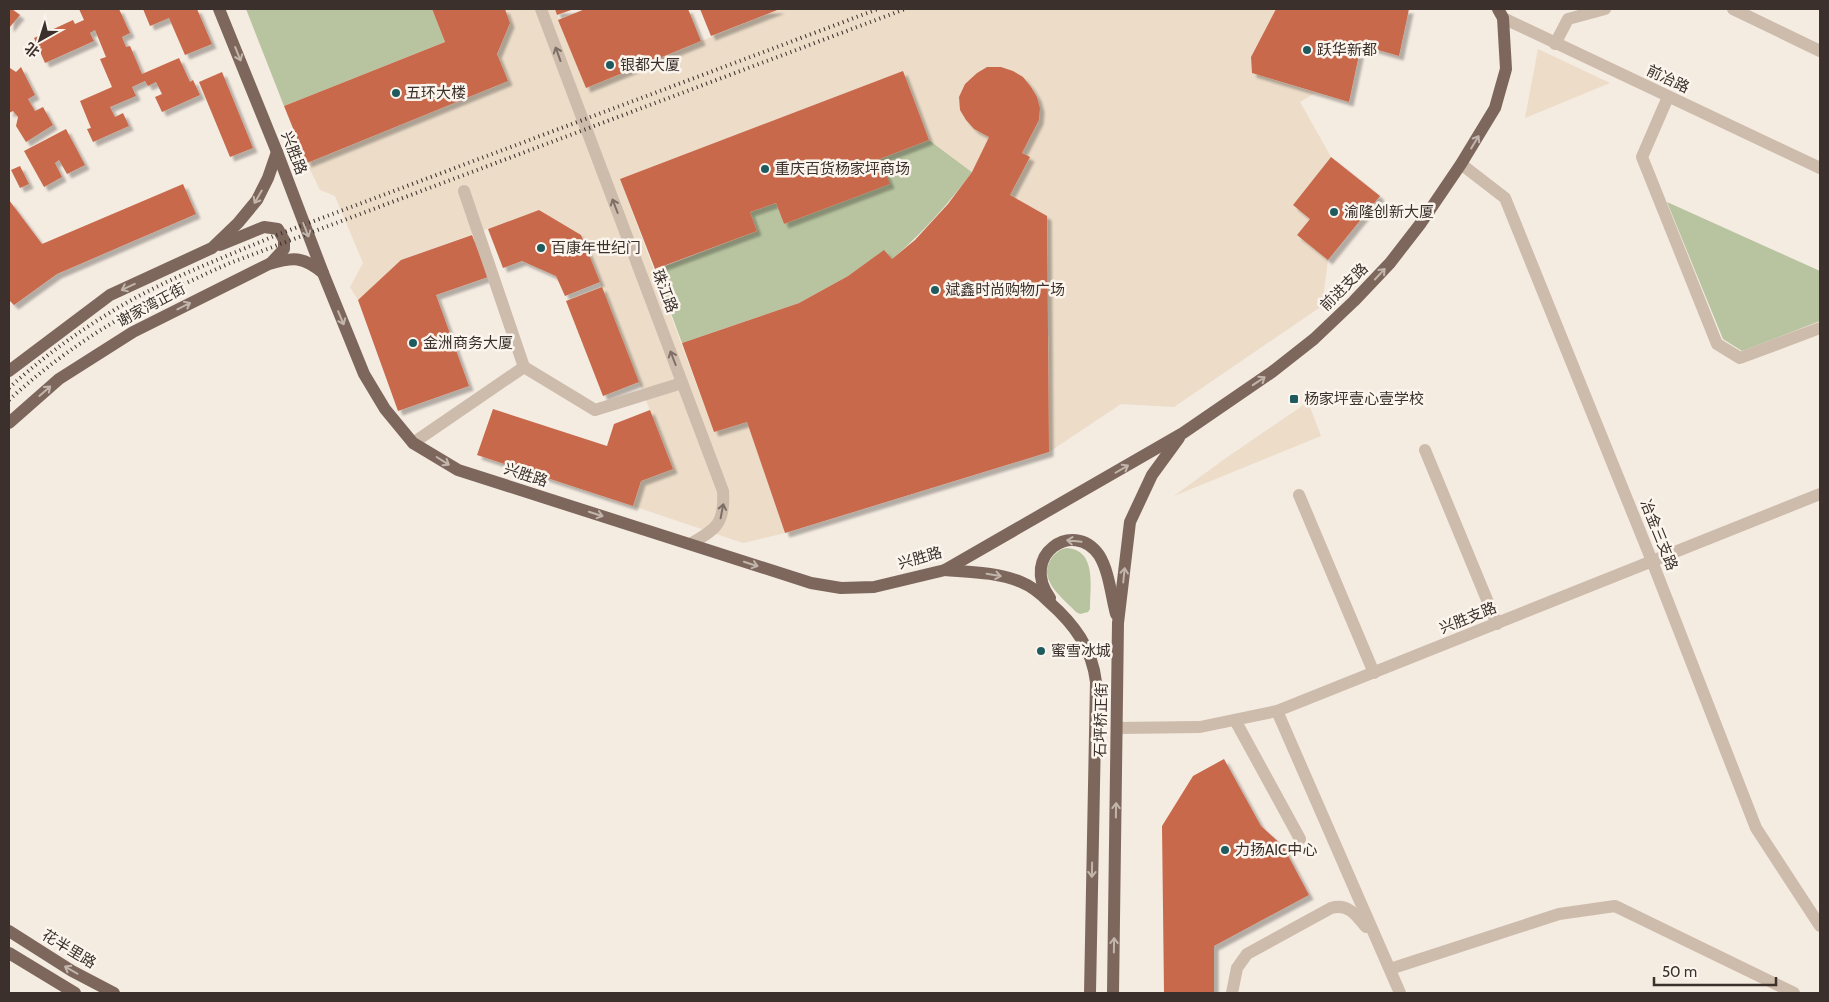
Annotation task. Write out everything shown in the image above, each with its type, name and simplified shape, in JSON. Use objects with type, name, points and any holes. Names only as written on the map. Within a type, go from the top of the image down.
[{"type":"main road","name":"兴胜路","points":[[220,9],[364,374],[385,409],[413,443],[458,470],[811,583],[841,588],[874,588],[945,570],[1080,493]]},
{"type":"main road","name":"前进支路","points":[[1080,493],[1182,433],[1272,372],[1314,339],[1390,263],[1421,223],[1461,164],[1495,108],[1506,69],[1500,13]]},
{"type":"main road","name":"谢家湾正街","points":[[9,371],[110,296],[212,248],[238,223],[257,200],[268,178],[277,152]]},
{"type":"main road","points":[[212,248],[264,227],[278,230],[284,240],[284,249],[269,264]]},
{"type":"main road","name":"谢家湾正街","points":[[9,423],[59,379],[133,332],[210,292],[269,264],[287,258],[301,260],[313,265],[323,273]]},
{"type":"main road","name":"石坪桥正街","points":[[1113,993],[1118,624],[1130,522],[1152,475],[1182,433]]},
{"type":"main road","points":[[1058,610],[1041,583],[1040,568],[1042,560],[1054,546],[1070,539],[1079,541],[1095,550],[1104,565],[1118,624]]},
{"type":"main road","name":"石坪桥正街","points":[[945,570],[983,573],[1022,582],[1041,594],[1072,624],[1086,646],[1094,666],[1096,682],[1090,993]]},
{"type":"main road","name":"花半里路","points":[[9,931],[72,971],[114,993]]},
{"type":"main road","points":[[9,953],[75,993]]},
{"type":"street","name":"珠江路","points":[[541,9],[724,491],[724,508],[720,521],[714,529],[690,544]]},
{"type":"street","points":[[1555,44],[1568,19],[1605,9]]},
{"type":"street","points":[[1733,9],[1820,51]]},
{"type":"street","name":"前冶路","points":[[1500,13],[1555,44],[1820,168]]},
{"type":"street","points":[[1668,97],[1642,157],[1717,344],[1740,358],[1820,328]]},
{"type":"street","name":"冶金三支路","points":[[1461,164],[1505,198],[1652,561],[1756,828],[1820,926]]},
{"type":"street","points":[[464,191],[524,367],[595,410],[682,383]]},
{"type":"street","points":[[413,443],[524,367]]},
{"type":"street","points":[[1425,450],[1497,624]]},
{"type":"street","name":"兴胜支路","points":[[1117,728],[1200,727],[1277,711],[1820,494]]},
{"type":"street","points":[[1299,495],[1374,673]]},
{"type":"street","points":[[1277,711],[1400,993]]},
{"type":"street","points":[[1235,720],[1300,839]]},
{"type":"street","points":[[1390,970],[1559,914],[1614,906],[1794,993]]},
{"type":"street","points":[[1232,993],[1237,968],[1247,954],[1331,908],[1344,907],[1356,914],[1377,940]]},
{"type":"green space","points":[[246,9],[432,9],[445,42],[284,106]]},
{"type":"green space","points":[[929,140],[972,172],[935,218],[892,259],[884,251],[848,276],[799,303],[682,343],[655,270],[757,231],[750,212],[776,203],[784,224],[889,184],[880,159]]},
{"type":"green space","points":[[1667,202],[1820,271],[1820,321],[1742,351],[1723,339]]},
{"type":"green space","points":[[1062,549],[1077,550],[1083,555],[1090,571],[1090,609],[1088,612],[1080,614],[1076,612],[1059,595],[1049,581],[1047,574],[1051,559]]},
{"type":"shaded area","points":[[505,9],[555,9],[586,88],[780,9],[1276,9],[1251,57],[1252,73],[1315,93],[1300,102],[1331,157],[1293,205],[1310,219],[1297,235],[1328,260],[1322,306],[1174,407],[1121,404],[1049,452],[1047,217],[1010,195],[1030,158],[1022,153],[1039,120],[1040,108],[1037,97],[1023,77],[987,67],[965,84],[959,97],[961,110],[966,120],[974,129],[989,137],[972,172],[929,140],[902,72],[620,179],[714,432],[747,422],[785,533],[743,543],[633,506],[641,481],[673,469],[581,235],[539,210],[401,260],[358,300],[350,287],[363,263],[335,196],[320,190],[307,163],[507,81],[497,54],[510,23]]},
{"type":"shaded area","points":[[1538,49],[1610,83],[1525,118]]},
{"type":"shaded area","points":[[1308,402],[1321,436],[1174,496],[1226,458]]},
{"type":"building","points":[[9,9],[20,15],[9,28]]},
{"type":"building","points":[[79,9],[119,9],[130,33],[122,37],[126,47],[130,46],[142,74],[179,58],[190,82],[193,80],[200,95],[162,112],[155,97],[162,94],[156,82],[148,86],[145,81],[132,87],[136,96],[110,107],[115,117],[123,113],[129,126],[93,142],[87,129],[91,128],[80,101],[112,87],[100,59],[106,57],[95,30],[90,33],[94,41],[45,63],[34,38],[73,20],[75,24],[84,20]]},
{"type":"building","points":[[143,9],[197,9],[212,44],[185,55],[169,18],[150,26]]},
{"type":"building","name":"五环大楼","points":[[432,9],[505,9],[510,23],[497,54],[508,81],[307,163],[284,106],[445,42]]},
{"type":"building","points":[[555,9],[574,9],[557,15]]},
{"type":"building","name":"银都大厦","points":[[585,9],[688,9],[701,41],[586,88],[558,20]]},
{"type":"building","points":[[700,9],[780,9],[711,36]]},
{"type":"building","name":"跃华新都","points":[[1276,9],[1409,9],[1399,56],[1361,45],[1349,102],[1252,73],[1251,57]]},
{"type":"building","points":[[21,67],[35,95],[28,99],[35,111],[43,107],[53,125],[26,142],[16,126],[18,117],[13,111],[9,113],[9,70],[10,68],[16,72]]},
{"type":"building","name":"斌鑫时尚购物广场","points":[[987,67],[1001,67],[1023,77],[1037,97],[1040,108],[1039,120],[1022,153],[1030,157],[1010,195],[1047,216],[1049,452],[785,533],[747,422],[714,432],[682,343],[799,303],[848,276],[884,250],[892,259],[915,240],[948,204],[972,172],[989,137],[974,129],[966,120],[960,110],[959,97],[965,84]]},
{"type":"building","name":"重庆百货杨家坪商场","points":[[903,71],[929,140],[880,159],[890,184],[784,224],[776,203],[750,212],[757,231],[655,269],[620,179]]},
{"type":"building","points":[[222,72],[253,148],[230,157],[199,82]]},
{"type":"building","points":[[66,129],[85,165],[67,174],[59,160],[55,163],[62,177],[44,187],[24,151]]},
{"type":"building","name":"渝隆创新大厦","points":[[1331,157],[1380,196],[1328,260],[1297,235],[1310,219],[1293,205]]},
{"type":"building","points":[[20,166],[29,184],[20,188],[11,170]]},
{"type":"building","points":[[183,184],[196,214],[57,274],[14,305],[9,300],[9,200],[42,244]]},
{"type":"building","name":"百康年世纪门","points":[[539,210],[581,235],[600,282],[565,296],[556,276],[522,261],[503,268],[488,229]]},
{"type":"building","name":"金洲商务大厦","points":[[472,235],[488,277],[436,295],[469,386],[398,411],[358,300],[401,260]]},
{"type":"building","points":[[602,287],[639,382],[603,396],[566,301]]},
{"type":"building","points":[[493,409],[607,446],[614,424],[650,410],[673,469],[641,481],[633,506],[477,455]]},
{"type":"building","points":[[1224,759],[1261,826],[1283,846],[1309,895],[1214,946],[1214,993],[1164,993],[1162,826],[1193,776]]},
{"type":"railway","points":[[9,388],[38,363],[85,328],[135,298],[186,273],[274,236],[878,9]]},
{"type":"railway","points":[[9,400],[34,378],[86,339],[141,306],[230,263],[905,9]]},
{"type":"place","name":"跃华新都","points":[[1307,50]]},
{"type":"place","name":"银都大厦","points":[[610,65]]},
{"type":"place","name":"五环大楼","points":[[396,93]]},
{"type":"place","name":"重庆百货杨家坪商场","points":[[765,169]]},
{"type":"place","name":"渝隆创新大厦","points":[[1334,212]]},
{"type":"place","name":"百康年世纪门","points":[[541,248]]},
{"type":"place","name":"斌鑫时尚购物广场","points":[[935,290]]},
{"type":"place","name":"金洲商务大厦","points":[[413,343]]},
{"type":"place","name":"杨家坪壹心壹学校","points":[[1294,399]]},
{"type":"place","name":"蜜雪冰城","points":[[1041,651]]},
{"type":"place","name":"力扬AIC中心","points":[[1225,850]]}]
